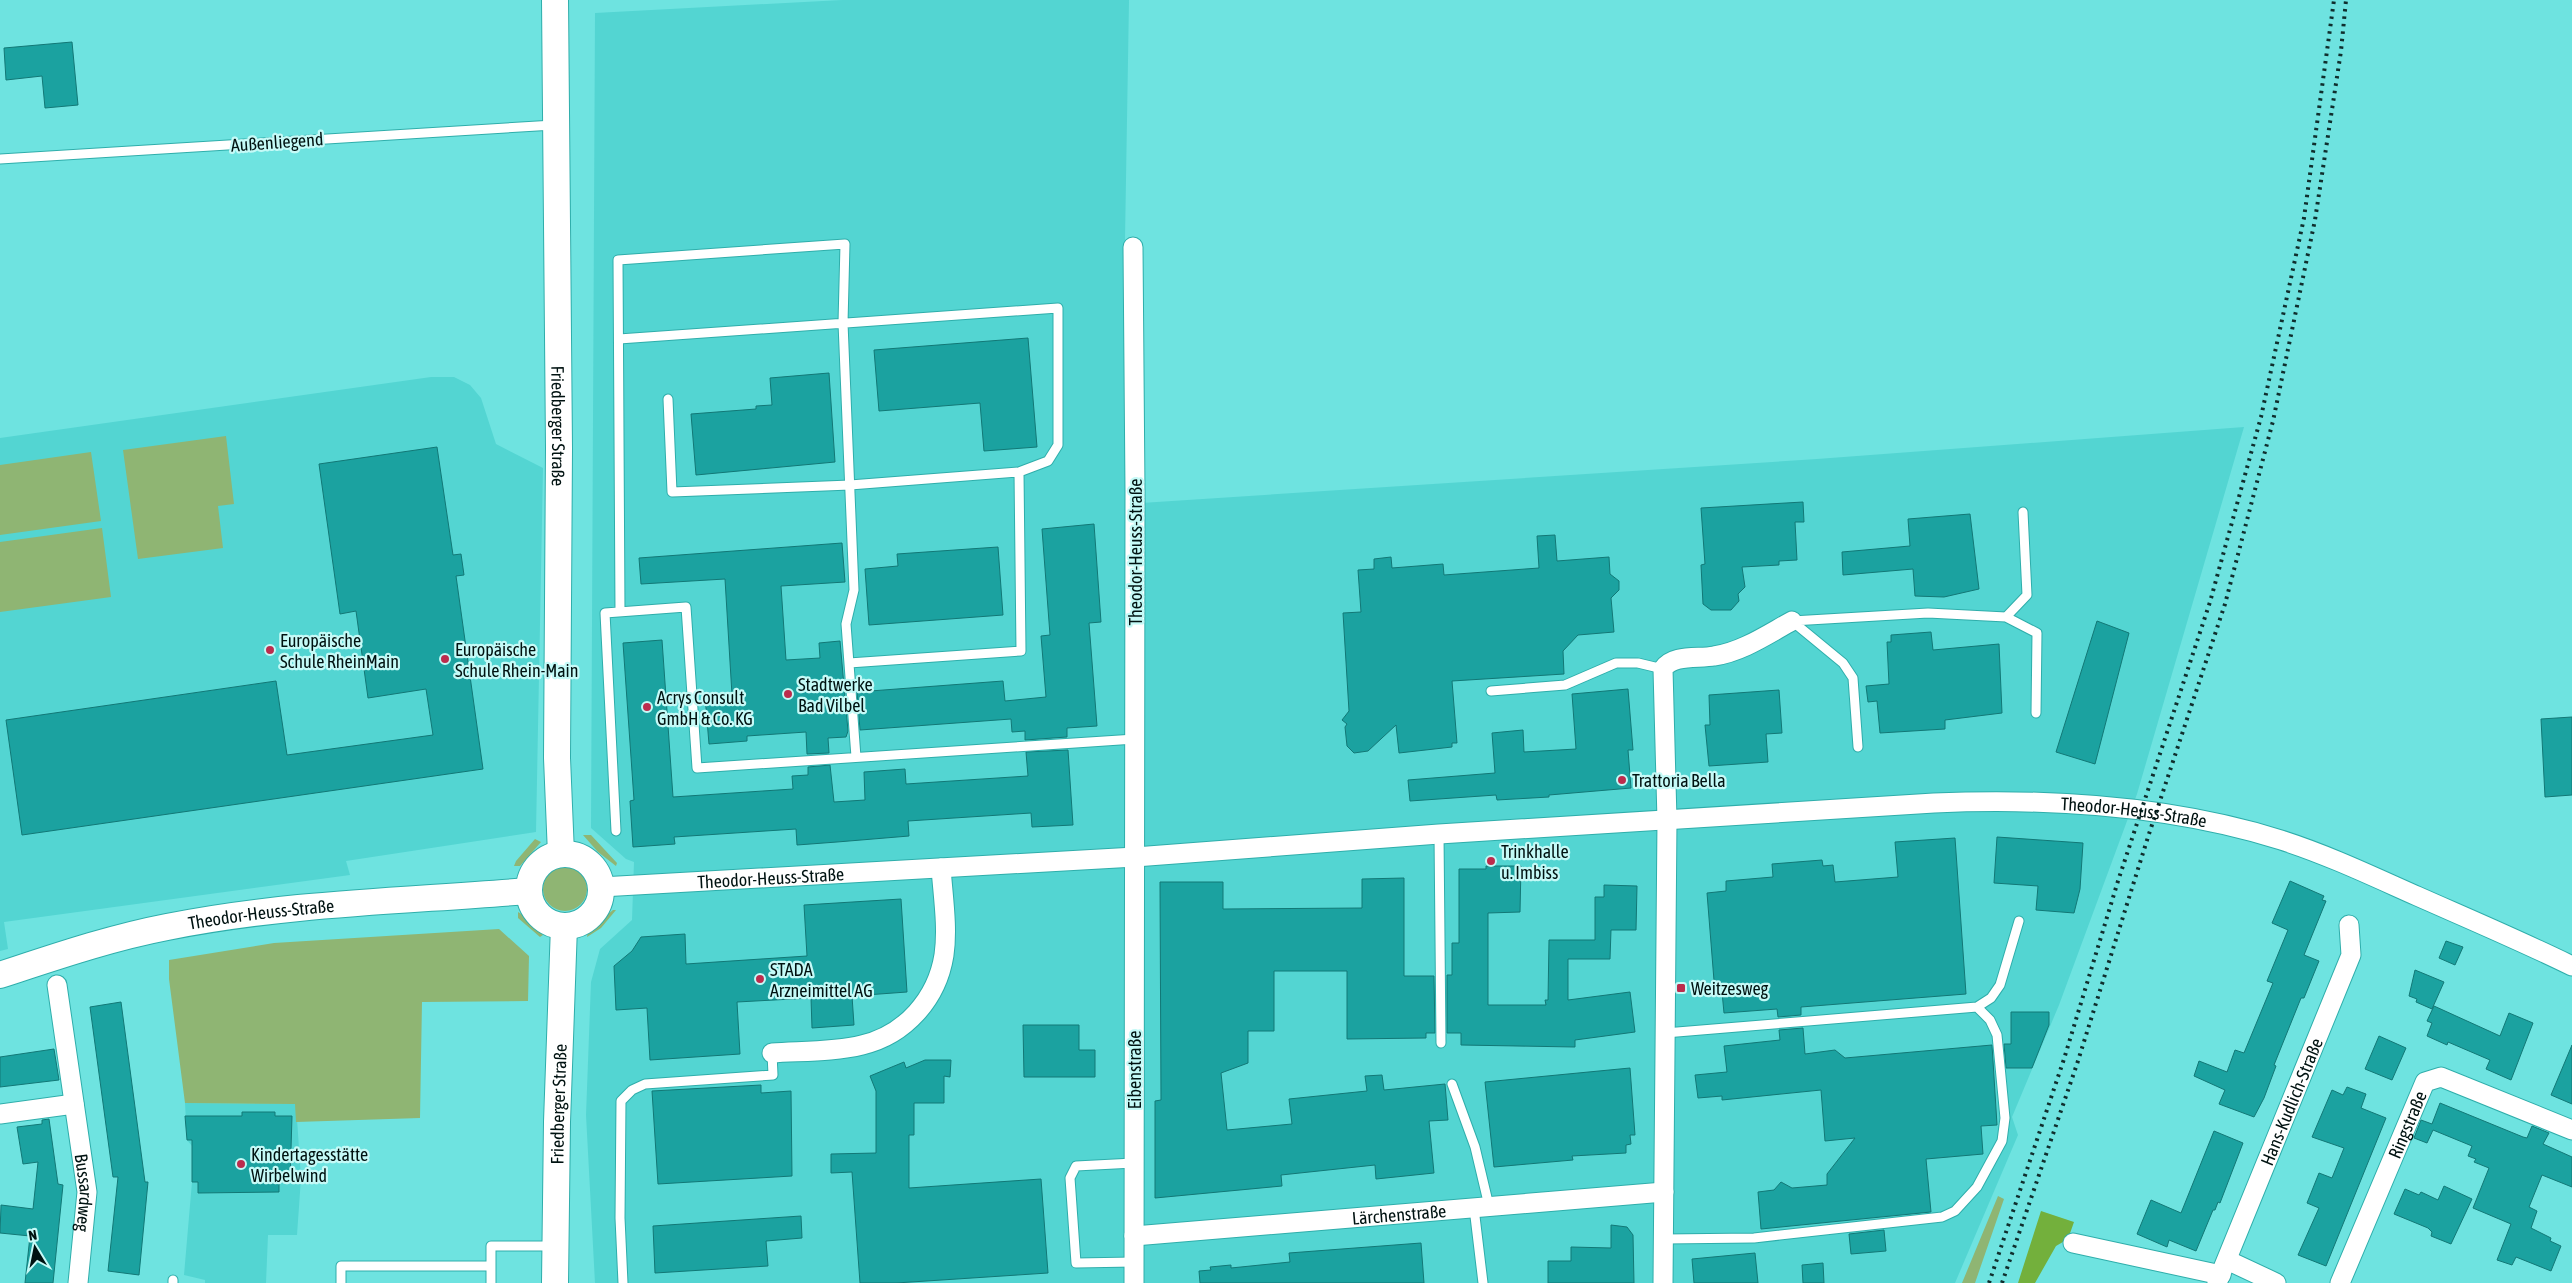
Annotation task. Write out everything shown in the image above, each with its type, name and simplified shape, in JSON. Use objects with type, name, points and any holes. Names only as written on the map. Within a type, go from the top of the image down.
[{"type":"street","name":"Friedberger Straße","points":[[555,0],[558,448],[556,758],[561,854]]},
{"type":"street","name":"Theodor-Heuss-Straße","points":[[1133,248],[1135,857]]},
{"type":"street","points":[[1664,1283],[1667,820],[1663,669],[1667,663],[1674,660],[1715,656],[1735,650],[1792,621]]},
{"type":"street","name":"Theodor-Heuss-Straße","points":[[601,887],[1135,857],[1439,834],[2004,800],[2092,804],[2148,812],[2233,828],[2326,855],[2572,966]]},
{"type":"street","points":[[561,854],[582,858],[589,863],[599,878],[601,887],[600,899],[589,916],[580,922],[564,926],[552,924],[541,917],[530,901],[528,891],[533,873],[538,865],[553,855],[561,854]]},
{"type":"street","name":"Eibenstraße","points":[[1134,1283],[1135,857]]},
{"type":"street","points":[[772,1053],[863,1045],[892,1034],[909,1022],[922,1008],[940,974],[944,954],[941,868]]},
{"type":"street","name":"Theodor-Heuss-Straße","points":[[0,975],[126,936],[212,919],[267,911],[528,891]]},
{"type":"street","name":"Hans-Kudlich-Straße","points":[[2221,1273],[2351,955],[2349,924]]},
{"type":"street","name":"Friedberger Straße","points":[[555,1283],[564,926]]},
{"type":"street","name":"Bussardweg","points":[[57,985],[87,1192],[78,1283]]},
{"type":"street","name":"Ringstraße","points":[[2340,1283],[2425,1082],[2441,1077],[2572,1130]]},
{"type":"street","points":[[0,1114],[74,1104]]},
{"type":"street","name":"Lärchenstraße","points":[[1134,1236],[1664,1192]]},
{"type":"street","points":[[2073,1242],[2276,1283]]},
{"type":"lane","name":"Außenliegend","points":[[0,160],[555,125]]},
{"type":"lane","points":[[620,612],[618,260],[845,244],[843,323],[854,590],[846,624],[856,757]]},
{"type":"lane","points":[[619,339],[1058,308],[1058,445],[1048,461],[1019,472],[850,485],[672,492],[668,399]]},
{"type":"lane","points":[[849,663],[1021,651],[1019,472]]},
{"type":"lane","points":[[2006,617],[2027,596],[2023,512]]},
{"type":"lane","points":[[616,831],[605,613],[686,607],[697,768],[1135,739]]},
{"type":"lane","points":[[1792,621],[1928,613],[2006,617],[2037,633],[2036,713]]},
{"type":"lane","points":[[1792,621],[1844,663],[1853,678],[1858,747]]},
{"type":"lane","points":[[1491,691],[1565,685],[1616,663],[1638,663],[1663,669]]},
{"type":"lane","points":[[1439,834],[1441,1043]]},
{"type":"lane","points":[[1665,1033],[1977,1007],[1991,998],[2000,985],[2019,921]]},
{"type":"lane","points":[[1664,1239],[1754,1238],[1942,1217],[1955,1211],[1977,1187],[2002,1141],[2005,1118],[1997,1035],[1990,1020],[1977,1007]]},
{"type":"lane","points":[[623,1283],[620,1218],[621,1101],[632,1090],[645,1084],[773,1075],[772,1053]]},
{"type":"lane","points":[[1452,1084],[1475,1147],[1482,1207],[1483,1283]]},
{"type":"lane","points":[[1134,1163],[1076,1166],[1070,1178],[1076,1263],[1134,1262]]},
{"type":"lane","points":[[491,1283],[491,1246],[556,1246]]},
{"type":"lane","points":[[340,1283],[341,1266],[491,1266]]},
{"type":"shaded area","points":[[842,0],[1129,0],[1124,299],[1126,504],[1817,459],[2244,427],[2137,794],[2059,1005],[2012,1117],[2018,1135],[1955,1283],[595,1283],[586,1115],[591,982],[600,949],[632,920],[634,862],[626,859],[591,828],[595,13]]},
{"type":"shaded area","name":"Europäische Schule RheinMain","points":[[431,377],[454,377],[470,385],[481,398],[496,444],[543,468],[536,832],[346,861],[350,875],[4,922],[8,949],[0,951],[0,438]]},
{"type":"shaded area","points":[[185,1103],[296,1104],[301,1178],[297,1235],[268,1235],[266,1283],[205,1283],[205,1280],[184,1275],[192,1182],[192,1146],[187,1140]]},
{"type":"green space","points":[[226,436],[234,504],[218,506],[223,548],[138,559],[123,450]]},
{"type":"green space","points":[[91,452],[101,521],[0,535],[0,465]]},
{"type":"green space","points":[[102,528],[111,597],[0,612],[0,542]]},
{"type":"green space","points":[[583,835],[591,835],[617,863],[616,866],[598,852]]},
{"type":"green space","points":[[535,839],[541,842],[520,866],[514,866],[516,861]]},
{"type":"green space","points":[[569,867],[581,873],[586,880],[586,898],[581,905],[574,910],[561,911],[553,908],[546,901],[543,885],[546,877],[553,870]]},
{"type":"green space","points":[[613,910],[616,910],[601,928],[587,937],[588,931]]},
{"type":"green space","points":[[518,912],[528,918],[543,935],[540,937],[518,918]]},
{"type":"green space","points":[[499,929],[529,956],[528,1001],[422,1002],[420,1118],[296,1122],[295,1104],[185,1103],[169,979],[169,960],[274,943]]},
{"type":"green space","points":[[1998,1196],[2004,1199],[1975,1283],[1962,1283]]},
{"type":"green space","points":[[2041,1211],[2074,1222],[2068,1239],[2056,1246],[2035,1283],[2018,1283]]},
{"type":"building","points":[[72,42],[78,105],[45,108],[42,76],[6,80],[4,48]]},
{"type":"building","points":[[1028,338],[1037,447],[984,451],[980,403],[879,411],[874,350]]},
{"type":"building","points":[[829,373],[835,462],[696,475],[691,414],[756,409],[756,406],[772,405],[770,378]]},
{"type":"building","name":"Europäische Schule Rhein-Main","points":[[437,447],[453,555],[461,554],[464,575],[456,576],[483,769],[22,835],[6,720],[276,681],[287,755],[433,735],[426,689],[368,698],[356,611],[340,614],[319,464]]},
{"type":"building","points":[[1803,502],[1804,522],[1795,522],[1797,560],[1779,561],[1779,565],[1742,567],[1745,587],[1738,594],[1739,601],[1731,610],[1711,610],[1703,604],[1701,565],[1705,564],[1701,508]]},
{"type":"building","points":[[1970,514],[1979,589],[1944,597],[1915,596],[1913,569],[1843,575],[1842,552],[1910,546],[1908,519]]},
{"type":"building","points":[[1094,524],[1101,622],[1089,623],[1097,726],[1067,728],[1067,737],[1025,740],[1025,731],[1012,732],[1011,719],[860,730],[857,692],[1003,681],[1005,701],[1046,697],[1041,636],[1050,635],[1042,529]]},
{"type":"building","points":[[1555,535],[1557,561],[1609,557],[1610,574],[1619,581],[1619,590],[1611,598],[1614,632],[1578,635],[1563,651],[1564,674],[1452,681],[1457,743],[1452,743],[1452,747],[1399,753],[1396,725],[1368,751],[1354,753],[1347,746],[1345,727],[1347,724],[1342,720],[1349,711],[1343,613],[1361,612],[1358,570],[1374,569],[1374,559],[1391,557],[1392,568],[1443,564],[1444,575],[1539,568],[1537,536]]},
{"type":"building","points":[[842,543],[845,582],[781,586],[786,660],[820,658],[819,643],[840,641],[848,731],[846,737],[828,738],[829,753],[807,754],[806,732],[747,736],[747,741],[709,744],[705,696],[732,695],[725,579],[641,584],[639,558]]},
{"type":"building","points":[[998,547],[1003,615],[869,625],[865,569],[898,566],[897,554]]},
{"type":"building","points":[[2097,621],[2129,633],[2095,764],[2056,752]]},
{"type":"building","points":[[1931,632],[1933,650],[1999,644],[2002,713],[1945,720],[1945,729],[1880,733],[1877,701],[1868,702],[1866,686],[1889,684],[1887,642],[1891,642],[1891,635]]},
{"type":"building","points":[[662,640],[673,797],[793,789],[792,776],[808,775],[808,767],[830,765],[834,802],[865,800],[864,772],[905,769],[906,784],[1028,776],[1026,752],[1068,750],[1073,825],[1032,827],[1031,813],[908,821],[909,836],[797,845],[796,829],[674,837],[675,844],[633,847],[630,801],[634,800],[623,643]]},
{"type":"building","points":[[1628,689],[1633,750],[1628,750],[1631,788],[1549,795],[1549,797],[1497,800],[1496,795],[1410,801],[1408,780],[1495,773],[1492,733],[1523,730],[1524,752],[1576,749],[1572,694]]},
{"type":"building","points":[[1779,690],[1782,733],[1766,734],[1768,762],[1709,766],[1705,725],[1710,725],[1709,695]]},
{"type":"building","points":[[2572,717],[2572,795],[2545,797],[2541,719]]},
{"type":"building","points":[[1997,837],[2083,843],[2080,889],[2074,913],[2036,910],[2038,886],[1994,883]]},
{"type":"building","points":[[1955,838],[1966,994],[1801,1007],[1801,1015],[1778,1017],[1777,1009],[1724,1013],[1722,992],[1715,993],[1707,893],[1726,891],[1726,881],[1773,877],[1772,864],[1822,860],[1823,866],[1833,865],[1835,882],[1898,877],[1895,842]]},
{"type":"building","points":[[1486,866],[1521,866],[1520,912],[1488,913],[1488,1005],[1546,1005],[1545,1000],[1548,1000],[1549,940],[1595,940],[1595,897],[1604,897],[1604,885],[1637,886],[1636,930],[1611,930],[1610,959],[1568,959],[1568,1000],[1630,992],[1635,1032],[1575,1040],[1575,1047],[1461,1045],[1461,1033],[1447,1033],[1447,975],[1452,975],[1452,943],[1459,943],[1459,869],[1486,869]]},
{"type":"building","points":[[1404,878],[1404,976],[1434,976],[1435,1033],[1426,1033],[1426,1038],[1347,1039],[1347,971],[1274,971],[1274,1031],[1248,1031],[1248,1063],[1221,1073],[1227,1130],[1292,1124],[1289,1099],[1367,1091],[1365,1076],[1382,1075],[1384,1090],[1445,1084],[1448,1120],[1429,1121],[1434,1173],[1376,1179],[1375,1165],[1281,1175],[1282,1186],[1155,1198],[1155,1101],[1161,1100],[1160,882],[1223,882],[1223,909],[1362,908],[1362,879]]},
{"type":"building","points":[[2290,881],[2324,896],[2322,900],[2326,901],[2304,955],[2319,961],[2304,998],[2301,998],[2274,1065],[2276,1066],[2264,1098],[2254,1117],[2219,1104],[2225,1090],[2194,1076],[2199,1061],[2227,1072],[2235,1050],[2244,1053],[2273,983],[2267,981],[2288,930],[2272,923]]},
{"type":"building","name":"STADA Arzneimittel AG","points":[[901,899],[907,992],[852,996],[854,1025],[812,1028],[811,998],[737,1002],[740,1054],[650,1060],[647,1008],[616,1010],[614,966],[632,951],[641,937],[685,934],[686,964],[807,956],[804,905]]},
{"type":"building","points":[[2446,941],[2463,947],[2455,965],[2439,958]]},
{"type":"building","points":[[2415,970],[2444,982],[2432,1009],[2416,1002],[2417,999],[2409,996]]},
{"type":"building","points":[[121,1002],[145,1182],[148,1182],[139,1275],[108,1271],[118,1177],[113,1177],[90,1007]]},
{"type":"building","points":[[2434,1006],[2500,1036],[2509,1013],[2533,1023],[2511,1080],[2486,1069],[2490,1060],[2448,1042],[2447,1045],[2427,1036],[2432,1023],[2427,1021]]},
{"type":"building","points":[[2011,1012],[2049,1012],[2049,1025],[2032,1068],[2006,1068],[2004,1044],[2011,1044]]},
{"type":"building","points":[[1023,1025],[1079,1025],[1079,1050],[1095,1050],[1095,1077],[1024,1077]]},
{"type":"building","points":[[1803,1028],[1805,1054],[1835,1050],[1845,1058],[1992,1045],[1997,1125],[1981,1126],[1983,1154],[1926,1159],[1931,1212],[1761,1229],[1758,1192],[1774,1190],[1781,1182],[1792,1188],[1827,1185],[1827,1174],[1855,1138],[1825,1141],[1821,1090],[1722,1100],[1722,1096],[1698,1098],[1695,1075],[1727,1072],[1724,1046],[1780,1040],[1779,1030]]},
{"type":"building","points":[[2379,1036],[2406,1048],[2392,1080],[2365,1069]]},
{"type":"building","points":[[2572,1045],[2572,1104],[2551,1095]]},
{"type":"building","points":[[54,1049],[59,1080],[0,1087],[0,1057]]},
{"type":"building","points":[[925,1060],[951,1060],[950,1077],[944,1076],[944,1103],[914,1103],[914,1135],[909,1135],[909,1188],[1041,1179],[1048,1273],[896,1283],[860,1283],[852,1172],[831,1173],[831,1154],[876,1153],[876,1091],[870,1076],[904,1062],[906,1068]]},
{"type":"building","points":[[1630,1068],[1635,1135],[1630,1135],[1631,1144],[1626,1145],[1626,1153],[1572,1156],[1573,1160],[1494,1167],[1485,1082]]},
{"type":"building","points":[[761,1085],[761,1093],[791,1091],[792,1176],[658,1184],[652,1091]]},
{"type":"building","points":[[2347,1087],[2366,1094],[2361,1108],[2386,1118],[2326,1266],[2298,1255],[2319,1208],[2307,1203],[2319,1173],[2332,1178],[2344,1148],[2312,1137],[2332,1090],[2343,1095]]},
{"type":"building","points":[[2440,1103],[2527,1138],[2532,1126],[2549,1133],[2543,1144],[2572,1157],[2572,1187],[2542,1175],[2529,1207],[2537,1211],[2531,1228],[2551,1238],[2550,1241],[2561,1246],[2551,1271],[2516,1257],[2512,1265],[2497,1260],[2511,1224],[2473,1208],[2489,1168],[2474,1162],[2476,1159],[2468,1156],[2472,1146],[2433,1130],[2427,1143],[2414,1138],[2421,1120],[2432,1124]]},
{"type":"building","name":"Kindertagesstätte Wirbelwind","points":[[242,1112],[275,1112],[275,1116],[292,1116],[290,1182],[279,1182],[279,1192],[198,1193],[198,1182],[192,1182],[192,1140],[187,1140],[185,1116],[242,1116]]},
{"type":"building","points":[[49,1119],[58,1184],[63,1185],[53,1283],[25,1283],[30,1236],[0,1233],[1,1205],[33,1209],[38,1162],[23,1164],[17,1127],[42,1124],[42,1120]]},
{"type":"building","points":[[2214,1131],[2243,1143],[2220,1203],[2218,1202],[2215,1210],[2213,1210],[2196,1251],[2169,1240],[2167,1247],[2137,1234],[2151,1200],[2181,1213]]},
{"type":"building","points":[[2444,1186],[2472,1199],[2451,1244],[2431,1236],[2432,1232],[2428,1228],[2394,1214],[2405,1189],[2419,1195],[2421,1192],[2438,1200]]},
{"type":"building","points":[[801,1216],[802,1238],[766,1241],[768,1266],[655,1273],[653,1226]]},
{"type":"building","points":[[1611,1225],[1627,1227],[1633,1235],[1634,1283],[1548,1283],[1548,1261],[1571,1261],[1571,1247],[1611,1248]]},
{"type":"building","points":[[1884,1230],[1886,1251],[1851,1254],[1849,1234]]},
{"type":"building","points":[[1421,1243],[1424,1283],[1200,1283],[1199,1271],[1211,1270],[1210,1267],[1231,1265],[1231,1268],[1290,1262],[1289,1253]]},
{"type":"building","points":[[1755,1253],[1758,1283],[1694,1283],[1692,1259]]},
{"type":"building","points":[[1823,1263],[1824,1283],[1803,1283],[1802,1265]]},
{"type":"railway","points":[[1989,1283],[2064,1059],[2118,881],[2210,602],[2261,417],[2304,218],[2334,0]]},
{"type":"railway","points":[[2002,1283],[2077,1064],[2148,837],[2225,604],[2273,421],[2315,220],[2341,51],[2346,0]]},
{"type":"place","name":"Europäische Schule RheinMain","points":[[270,650]]},
{"type":"place","name":"Europäische Schule Rhein-Main","points":[[445,659]]},
{"type":"place","name":"Stadtwerke Bad Vilbel","points":[[788,694]]},
{"type":"place","name":"Acrys Consult GmbH & Co. KG","points":[[647,707]]},
{"type":"place","name":"Trattoria Bella","points":[[1622,780]]},
{"type":"place","name":"Trinkhalle u. Imbiss","points":[[1491,861]]},
{"type":"place","name":"STADA Arzneimittel AG","points":[[760,979]]},
{"type":"place","name":"Weitzesweg","points":[[1681,988]]},
{"type":"place","name":"Kindertagesstätte Wirbelwind","points":[[241,1164]]}]
